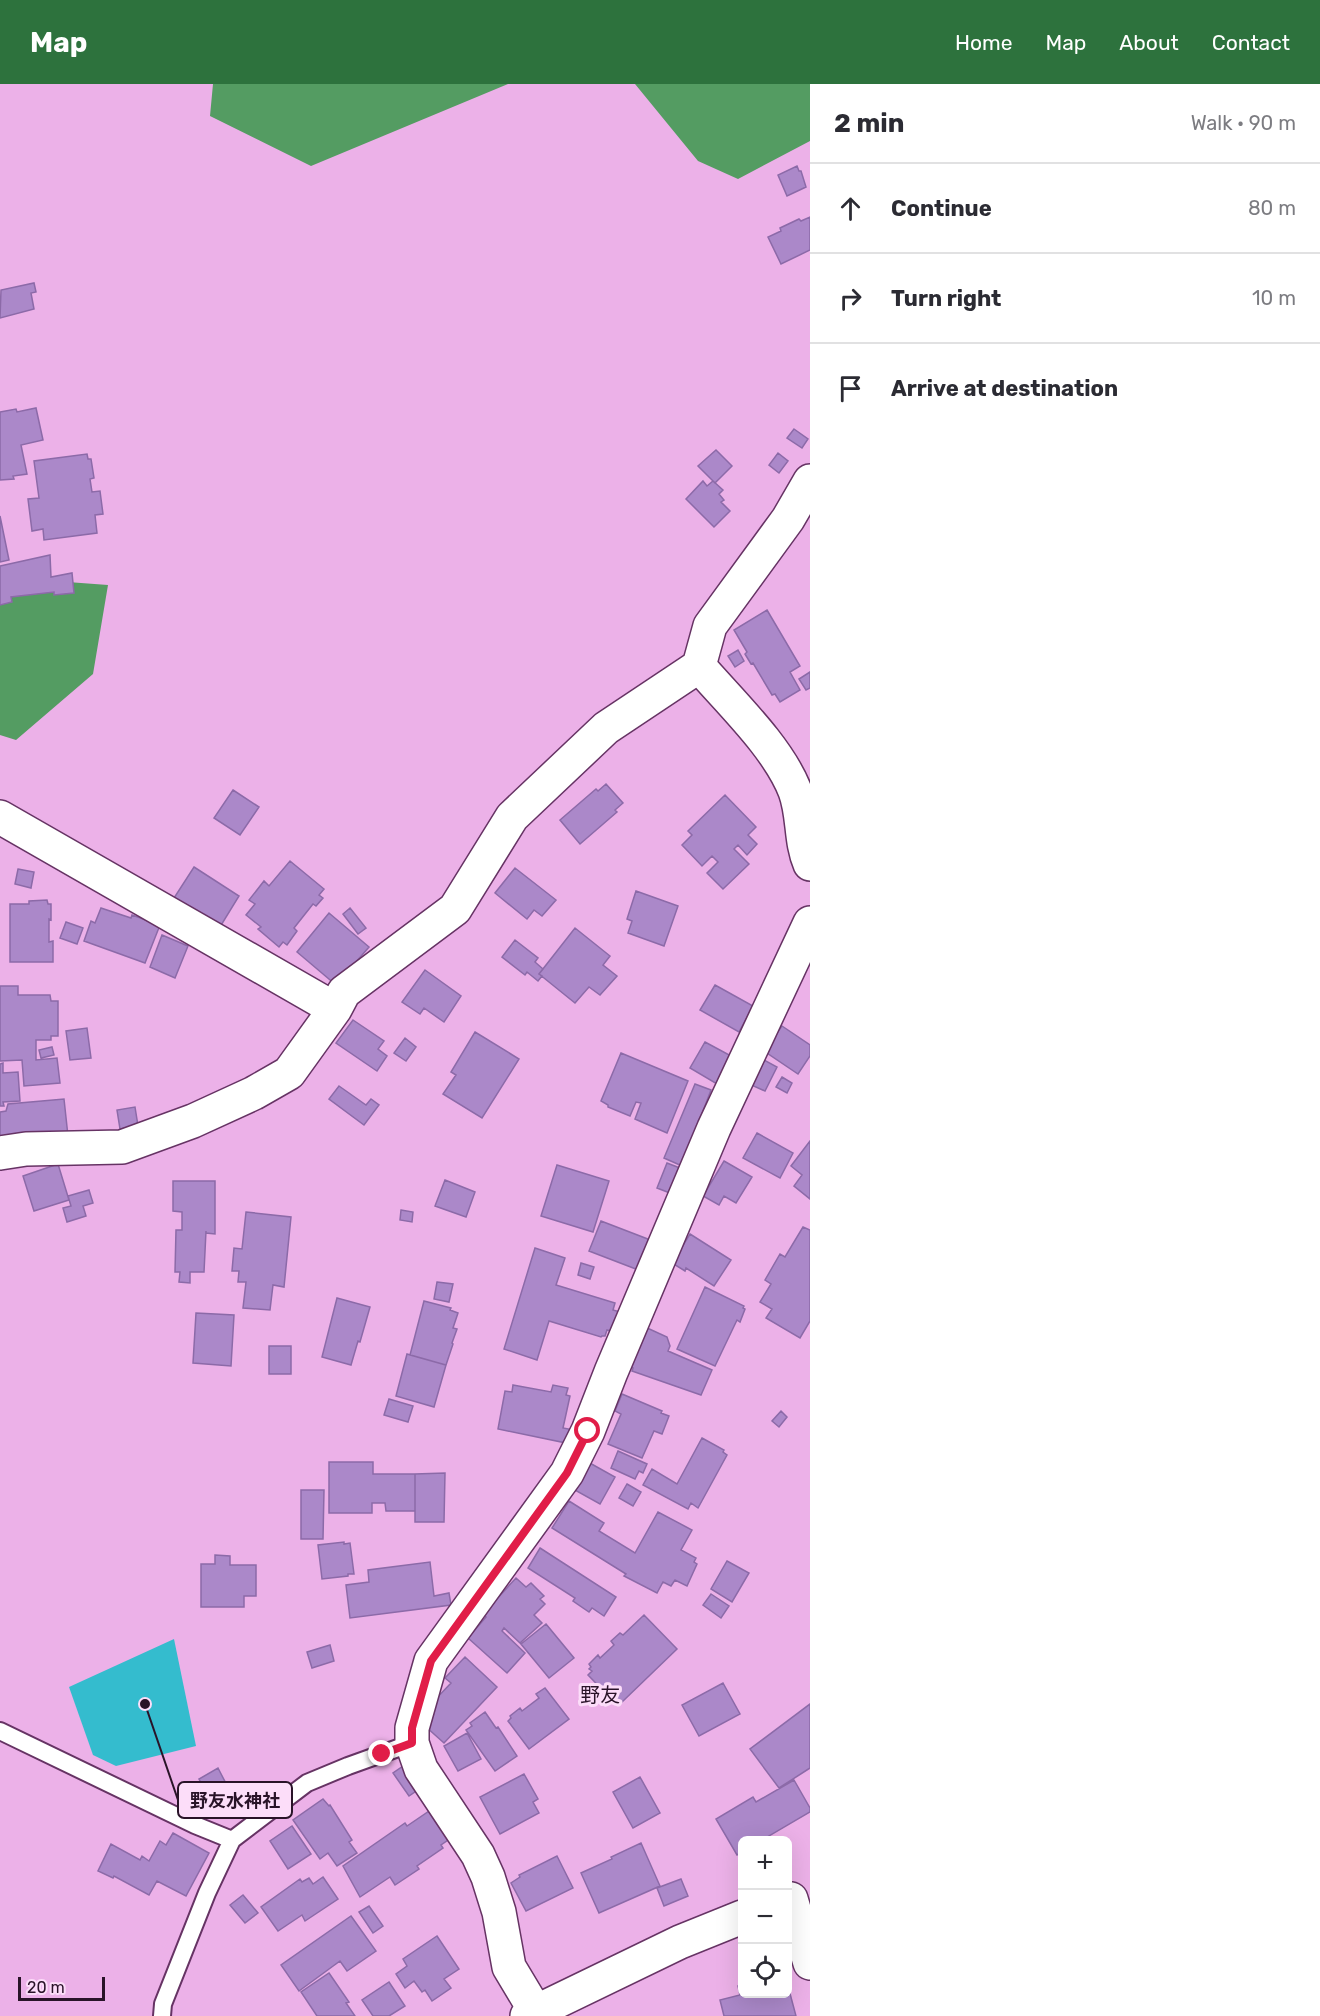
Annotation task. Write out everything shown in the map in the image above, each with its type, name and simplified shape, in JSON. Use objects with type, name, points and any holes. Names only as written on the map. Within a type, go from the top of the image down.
[{"type":"street","points":[[0,1153],[26,1149],[122,1147],[193,1121],[254,1094],[289,1073],[335,1009],[344,992],[455,909],[512,816],[606,728],[699,666],[710,626],[788,519],[810,481]]},
{"type":"street","points":[[699,666],[762,738],[788,778],[799,806],[804,849],[810,864]]},
{"type":"street","points":[[0,817],[335,1009]]},
{"type":"street","points":[[738,1919],[680,1942],[532,2014],[509,1967],[500,1912],[488,1877],[478,1855],[421,1769],[412,1743],[412,1728],[431,1661],[567,1473],[588,1431],[714,1128],[810,923]]},
{"type":"street","points":[[796,1897],[810,1963]]},
{"type":"lane","points":[[0,1731],[195,1825],[232,1839]]},
{"type":"lane","points":[[162,2016],[164,2004],[202,1904],[232,1839],[307,1783],[412,1743]]},
{"type":"shaded area","points":[[213,84],[508,84],[311,166],[210,116]]},
{"type":"shaded area","points":[[635,84],[810,84],[810,141],[738,179],[698,161]]},
{"type":"shaded area","points":[[0,577],[108,585],[93,674],[16,740],[0,735]]},
{"type":"shaded area","points":[[174,1639],[196,1746],[116,1766],[93,1755],[69,1687]]},
{"type":"building","points":[[797,166],[806,187],[787,196],[778,175]]},
{"type":"building","points":[[810,217],[810,250],[781,264],[768,237],[781,231],[780,228],[799,219],[801,221]]},
{"type":"building","points":[[34,283],[36,292],[31,293],[34,309],[0,318],[1,290]]},
{"type":"building","points":[[36,408],[43,440],[21,445],[27,474],[13,476],[14,479],[0,480],[0,412],[16,409],[17,412]]},
{"type":"building","points":[[794,429],[808,439],[802,448],[787,438]]},
{"type":"building","points":[[716,450],[732,466],[715,483],[698,466]]},
{"type":"building","points":[[778,453],[788,461],[779,473],[769,465]]},
{"type":"building","points":[[87,454],[88,459],[91,459],[94,478],[90,479],[92,492],[100,491],[103,514],[95,515],[97,533],[44,540],[43,529],[32,531],[28,499],[39,498],[34,461]]},
{"type":"building","points":[[703,481],[707,486],[713,481],[723,490],[719,494],[724,500],[721,502],[730,511],[714,527],[686,499]]},
{"type":"building","points":[[0,516],[9,560],[0,562]]},
{"type":"building","points":[[50,555],[51,577],[72,573],[74,593],[54,595],[54,592],[11,597],[12,602],[0,605],[0,566]]},
{"type":"building","points":[[767,610],[800,666],[790,672],[800,690],[780,702],[775,694],[772,695],[753,663],[751,664],[734,630]]},
{"type":"building","points":[[738,650],[744,661],[735,667],[728,656]]},
{"type":"building","points":[[810,672],[810,688],[806,690],[799,679]]},
{"type":"building","points":[[606,784],[623,803],[615,810],[617,812],[580,844],[560,820],[596,789],[598,791]]},
{"type":"building","points":[[233,790],[259,807],[240,835],[214,818]]},
{"type":"building","points":[[725,795],[756,827],[748,835],[757,844],[747,855],[738,845],[734,849],[749,864],[723,889],[707,873],[718,862],[712,856],[702,866],[682,845],[692,835],[688,831]]},
{"type":"building","points":[[290,861],[324,889],[319,895],[323,898],[316,906],[313,904],[294,928],[297,931],[287,945],[283,942],[279,947],[258,929],[261,927],[246,915],[255,904],[249,900],[264,881],[269,886]]},
{"type":"building","points":[[194,867],[239,896],[220,927],[174,898]]},
{"type":"building","points":[[515,868],[556,900],[542,916],[534,910],[527,919],[495,893]]},
{"type":"building","points":[[18,869],[34,872],[31,888],[15,884]]},
{"type":"building","points":[[636,891],[678,906],[664,946],[628,933],[632,921],[627,919]]},
{"type":"building","points":[[47,900],[48,904],[51,904],[49,942],[53,941],[53,962],[10,962],[10,904],[29,904],[29,901]]},
{"type":"building","points":[[101,908],[131,918],[132,915],[160,925],[145,963],[84,941],[91,921],[95,923]]},
{"type":"building","points":[[350,908],[366,928],[358,934],[343,914]]},
{"type":"building","points":[[329,913],[369,947],[336,985],[297,952]]},
{"type":"building","points":[[66,922],[83,928],[77,944],[60,938]]},
{"type":"building","points":[[575,928],[610,956],[603,965],[617,976],[600,995],[589,987],[575,1003],[539,974]]},
{"type":"building","points":[[162,935],[188,946],[175,978],[150,967]]},
{"type":"building","points":[[515,940],[538,958],[535,962],[543,969],[538,981],[527,972],[525,975],[502,957]]},
{"type":"building","points":[[425,970],[461,996],[444,1022],[424,1008],[420,1014],[402,1002]]},
{"type":"building","points":[[715,985],[753,1006],[739,1032],[700,1010]]},
{"type":"building","points":[[0,986],[18,986],[18,995],[50,995],[51,1001],[58,1001],[58,1036],[51,1036],[51,1040],[36,1040],[36,1060],[57,1058],[60,1083],[24,1086],[22,1060],[0,1061]]},
{"type":"building","points":[[353,1020],[384,1041],[378,1049],[387,1056],[377,1071],[336,1043]]},
{"type":"building","points":[[782,1026],[810,1045],[810,1056],[798,1074],[764,1051]]},
{"type":"building","points":[[87,1028],[91,1058],[70,1060],[66,1031]]},
{"type":"building","points":[[475,1032],[519,1059],[482,1118],[443,1094],[456,1075],[451,1072]]},
{"type":"building","points":[[405,1038],[416,1047],[406,1061],[394,1053]]},
{"type":"building","points":[[705,1042],[733,1057],[717,1084],[690,1068]]},
{"type":"building","points":[[52,1047],[54,1055],[41,1058],[39,1050]]},
{"type":"building","points":[[621,1053],[688,1081],[667,1133],[635,1119],[641,1103],[636,1102],[630,1116],[608,1107],[601,1101]]},
{"type":"building","points":[[762,1059],[777,1067],[765,1091],[749,1084]]},
{"type":"building","points":[[3,1063],[3,1073],[18,1072],[20,1101],[3,1102],[4,1106],[0,1106],[0,1064]]},
{"type":"building","points":[[782,1077],[792,1083],[787,1093],[776,1087]]},
{"type":"building","points":[[695,1084],[711,1090],[682,1166],[664,1158]]},
{"type":"building","points":[[339,1086],[366,1105],[371,1099],[379,1105],[364,1125],[329,1099]]},
{"type":"building","points":[[64,1099],[68,1136],[0,1144],[0,1112],[6,1111],[8,1104]]},
{"type":"building","points":[[135,1107],[138,1126],[120,1129],[117,1110]]},
{"type":"building","points":[[757,1133],[793,1153],[780,1178],[743,1158]]},
{"type":"building","points":[[810,1141],[810,1199],[794,1186],[802,1175],[791,1166]]},
{"type":"building","points":[[724,1161],[752,1177],[736,1203],[724,1196],[719,1205],[703,1196]]},
{"type":"building","points":[[667,1163],[685,1170],[675,1195],[657,1188]]},
{"type":"building","points":[[58,1164],[69,1200],[34,1211],[23,1176]]},
{"type":"building","points":[[557,1165],[609,1181],[593,1232],[541,1216]]},
{"type":"building","points":[[445,1180],[475,1192],[466,1217],[435,1206]]},
{"type":"building","points":[[173,1181],[215,1181],[215,1234],[206,1233],[206,1231],[204,1272],[190,1272],[190,1283],[179,1282],[180,1272],[175,1272],[176,1230],[182,1230],[182,1212],[173,1211]]},
{"type":"building","points":[[89,1190],[93,1203],[83,1206],[86,1216],[67,1222],[63,1208],[71,1206],[68,1196]]},
{"type":"building","points":[[401,1210],[413,1212],[412,1222],[400,1220]]},
{"type":"building","points":[[246,1212],[291,1217],[284,1287],[273,1285],[270,1310],[243,1308],[246,1282],[238,1282],[239,1271],[232,1271],[234,1248],[242,1249]]},
{"type":"building","points":[[601,1221],[653,1241],[641,1271],[589,1251]]},
{"type":"building","points":[[803,1227],[810,1230],[810,1321],[800,1338],[766,1318],[772,1309],[760,1302],[771,1284],[765,1280],[780,1254],[785,1257]]},
{"type":"building","points":[[690,1234],[731,1260],[714,1286],[686,1268],[685,1271],[672,1263]]},
{"type":"building","points":[[535,1248],[565,1258],[556,1285],[615,1303],[613,1310],[620,1312],[614,1332],[607,1330],[605,1336],[601,1337],[549,1321],[537,1360],[504,1349]]},
{"type":"building","points":[[581,1263],[594,1267],[590,1279],[578,1275]]},
{"type":"building","points":[[437,1282],[453,1284],[449,1302],[434,1299]]},
{"type":"building","points":[[705,1287],[744,1306],[745,1309],[740,1322],[737,1320],[715,1366],[677,1349]]},
{"type":"building","points":[[337,1298],[370,1307],[351,1365],[322,1357]]},
{"type":"building","points":[[424,1301],[451,1308],[450,1310],[458,1313],[453,1328],[457,1329],[446,1365],[410,1355]]},
{"type":"building","points":[[196,1313],[234,1315],[231,1366],[193,1363]]},
{"type":"building","points":[[645,1327],[667,1337],[670,1346],[668,1351],[712,1370],[701,1395],[632,1371],[633,1368],[630,1367]]},
{"type":"building","points":[[269,1346],[291,1346],[291,1374],[269,1374]]},
{"type":"building","points":[[407,1354],[446,1365],[434,1407],[396,1396]]},
{"type":"building","points":[[513,1385],[551,1392],[553,1385],[568,1388],[566,1395],[570,1396],[563,1428],[574,1430],[571,1444],[498,1429],[505,1391],[512,1392]]},
{"type":"building","points":[[622,1394],[669,1416],[662,1434],[654,1431],[642,1458],[608,1444],[621,1414],[615,1411]]},
{"type":"building","points":[[389,1399],[413,1406],[408,1422],[384,1415]]},
{"type":"building","points":[[781,1411],[787,1417],[779,1427],[772,1421]]},
{"type":"building","points":[[702,1438],[724,1450],[723,1452],[727,1455],[698,1508],[691,1503],[688,1509],[643,1485],[652,1469],[677,1484]]},
{"type":"building","points":[[618,1451],[647,1464],[643,1473],[639,1471],[635,1479],[611,1468]]},
{"type":"building","points":[[329,1462],[373,1462],[373,1474],[415,1474],[415,1511],[386,1511],[385,1503],[372,1503],[372,1513],[329,1513]]},
{"type":"building","points":[[588,1462],[615,1477],[600,1504],[573,1489]]},
{"type":"building","points":[[445,1473],[444,1522],[415,1522],[415,1474]]},
{"type":"building","points":[[627,1484],[641,1492],[633,1506],[619,1498]]},
{"type":"building","points":[[301,1490],[324,1490],[323,1539],[301,1539]]},
{"type":"building","points":[[569,1501],[604,1523],[599,1531],[635,1553],[658,1512],[692,1530],[681,1550],[696,1558],[694,1562],[697,1564],[687,1586],[675,1580],[671,1586],[663,1582],[657,1593],[624,1576],[626,1574],[552,1528]]},
{"type":"building","points":[[344,1542],[344,1544],[350,1543],[354,1574],[322,1579],[318,1545]]},
{"type":"building","points":[[540,1548],[616,1597],[604,1616],[592,1608],[589,1612],[573,1601],[575,1598],[528,1568]]},
{"type":"building","points":[[215,1555],[230,1556],[230,1565],[256,1565],[256,1596],[244,1596],[244,1607],[201,1607],[201,1564],[215,1564]]},
{"type":"building","points":[[727,1561],[749,1573],[732,1602],[711,1589]]},
{"type":"building","points":[[430,1562],[434,1596],[449,1593],[451,1605],[350,1618],[346,1585],[369,1582],[368,1570]]},
{"type":"building","points":[[516,1578],[526,1587],[531,1583],[544,1596],[540,1599],[545,1604],[534,1615],[542,1623],[520,1643],[504,1628],[502,1631],[525,1653],[507,1673],[468,1638],[486,1617],[483,1614]]},
{"type":"building","points":[[711,1594],[729,1606],[721,1618],[703,1605]]},
{"type":"building","points":[[644,1615],[677,1649],[621,1703],[619,1701],[616,1704],[588,1675],[592,1671],[589,1669],[591,1667],[589,1664],[598,1655],[600,1658],[614,1645],[611,1641],[620,1633],[623,1635]]},
{"type":"building","points":[[546,1624],[574,1658],[549,1678],[521,1644]]},
{"type":"building","points":[[330,1645],[334,1661],[312,1668],[307,1652]]},
{"type":"building","points":[[465,1657],[497,1687],[444,1743],[425,1726],[430,1705],[451,1683],[445,1678]]},
{"type":"building","points":[[723,1683],[740,1714],[699,1736],[682,1705]]},
{"type":"building","points":[[545,1688],[569,1719],[529,1749],[508,1721],[510,1716],[520,1708],[522,1711],[539,1698],[536,1694]]},
{"type":"building","points":[[810,1704],[810,1768],[779,1788],[750,1749]]},
{"type":"building","points":[[485,1712],[517,1756],[495,1771],[466,1730],[472,1726],[470,1723]]},
{"type":"building","points":[[467,1733],[481,1759],[458,1771],[444,1746]]},
{"type":"building","points":[[409,1762],[425,1785],[409,1796],[393,1773]]},
{"type":"building","points":[[218,1768],[233,1797],[214,1807],[199,1779]]},
{"type":"building","points":[[524,1774],[538,1799],[533,1802],[539,1813],[500,1834],[480,1797]]},
{"type":"building","points":[[640,1777],[660,1813],[633,1828],[613,1792]]},
{"type":"building","points":[[794,1780],[810,1812],[769,1836],[738,1836],[737,1855],[716,1819],[753,1797],[756,1802]]},
{"type":"building","points":[[323,1799],[330,1805],[352,1840],[349,1842],[357,1853],[337,1866],[328,1853],[320,1859],[293,1820]]},
{"type":"building","points":[[435,1807],[454,1836],[441,1845],[443,1848],[417,1866],[419,1869],[395,1885],[390,1877],[360,1897],[343,1866],[405,1823],[407,1826]]},
{"type":"building","points":[[292,1826],[311,1854],[288,1869],[270,1841]]},
{"type":"building","points":[[173,1833],[209,1853],[186,1896],[157,1881],[149,1895],[114,1876],[113,1878],[98,1871],[111,1844],[140,1860],[142,1856],[149,1861],[160,1841],[166,1845]]},
{"type":"building","points":[[641,1843],[660,1886],[599,1913],[581,1873]]},
{"type":"building","points":[[557,1856],[573,1888],[526,1911],[511,1883],[520,1877],[519,1875]]},
{"type":"building","points":[[323,1877],[338,1899],[305,1921],[302,1915],[278,1931],[261,1907],[300,1879],[302,1882],[309,1878],[313,1884]]},
{"type":"building","points":[[681,1879],[688,1896],[664,1906],[657,1888]]},
{"type":"building","points":[[243,1895],[258,1913],[245,1923],[230,1905]]},
{"type":"building","points":[[369,1906],[383,1926],[373,1933],[359,1912]]},
{"type":"building","points":[[351,1916],[376,1951],[347,1971],[340,1961],[299,1991],[281,1965]]},
{"type":"building","points":[[437,1936],[459,1969],[444,1979],[451,1988],[432,2001],[425,1990],[422,1992],[414,1981],[405,1988],[396,1974],[407,1966],[403,1959]]},
{"type":"building","points":[[329,1973],[349,2002],[346,2003],[355,2016],[317,2016],[301,1992]]},
{"type":"building","points":[[389,1982],[405,2006],[389,2016],[373,2016],[362,2000]]},
{"type":"building","points":[[738,1996],[738,1998],[791,1998],[796,2016],[724,2016],[720,2000]]},
{"type":"place","name":"野友水神社","points":[[145,1704]]},
{"type":"district","name":"野友","points":[[600,1695]]},
{"type":"route","points":[[382,1754],[412,1743],[412,1728],[431,1661],[567,1473],[588,1431]]}]
